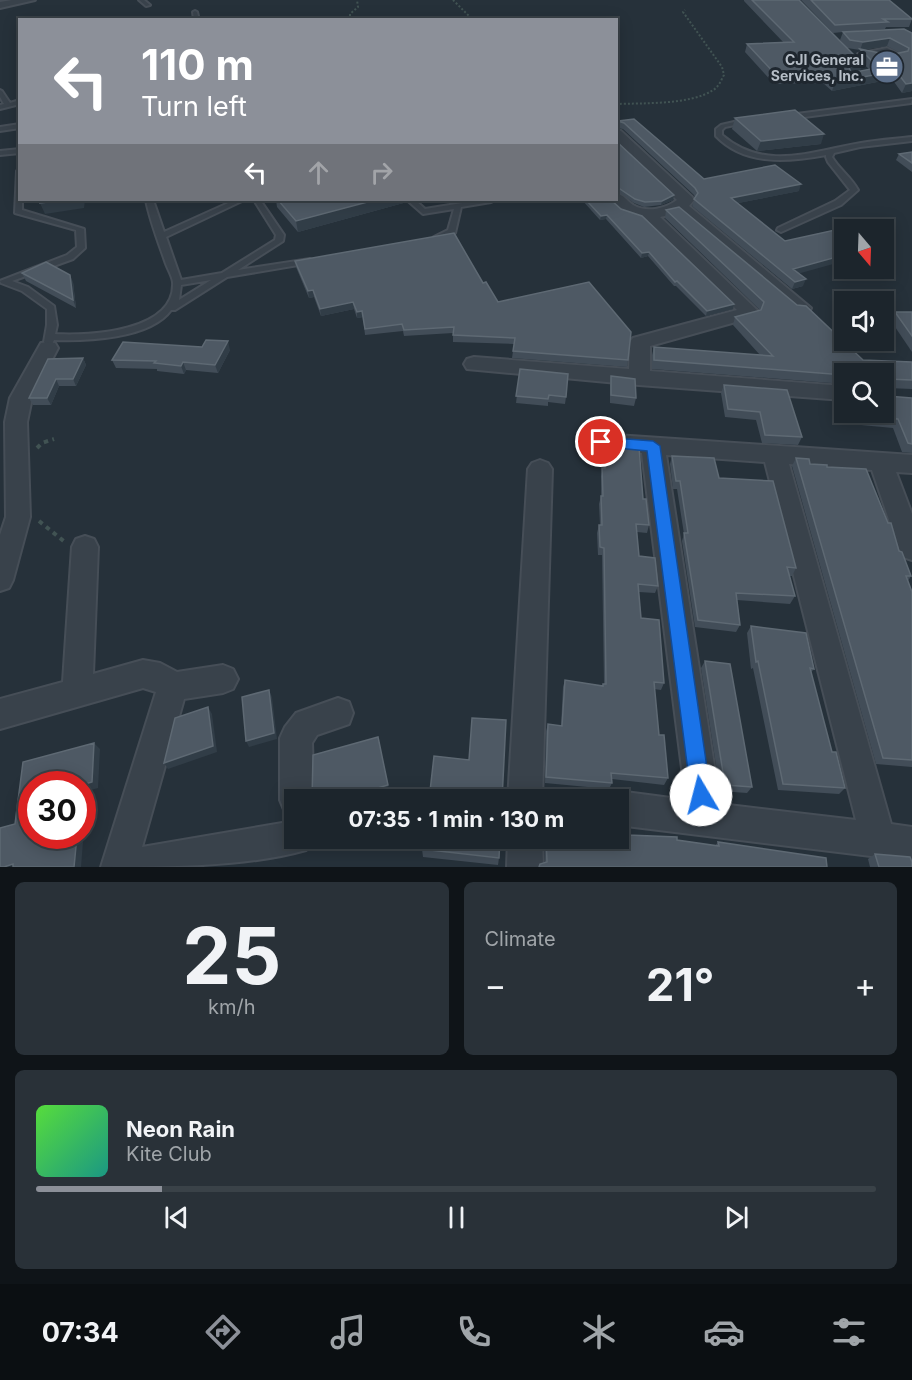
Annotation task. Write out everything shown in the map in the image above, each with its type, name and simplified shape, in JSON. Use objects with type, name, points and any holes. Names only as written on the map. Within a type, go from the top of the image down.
[{"type":"street","points":[[0,5],[30,0]]},
{"type":"street","points":[[618,136],[686,201],[680,207],[646,213],[628,209],[618,200]]},
{"type":"street","points":[[680,207],[802,308]]},
{"type":"street","points":[[639,378],[640,342],[750,312],[646,213]]},
{"type":"street","points":[[0,580],[18,517],[16,422],[18,408],[49,342]]},
{"type":"street","points":[[474,364],[834,392]]},
{"type":"street","points":[[601,442],[912,464]]},
{"type":"street","points":[[653,446],[705,818]]},
{"type":"street","points":[[775,455],[878,840]]},
{"type":"street","points":[[881,462],[912,549]]},
{"type":"street","points":[[528,789],[540,470]]},
{"type":"street","points":[[77,691],[85,547]]},
{"type":"street","points":[[0,714],[143,674],[160,677],[173,687],[223,680]]},
{"type":"street","points":[[119,867],[173,687]]},
{"type":"street","points":[[297,789],[296,738],[307,724],[338,713]]},
{"type":"street","points":[[629,809],[912,844]]},
{"type":"street","points":[[129,867],[284,840]]},
{"type":"street","points":[[525,849],[525,867]]},
{"type":"lane","points":[[141,0],[148,5]]},
{"type":"lane","points":[[195,12],[196,18]]},
{"type":"lane","points":[[852,53],[886,59],[901,57],[887,50],[860,54]]},
{"type":"lane","points":[[0,93],[8,105]]},
{"type":"lane","points":[[783,118],[912,100]]},
{"type":"lane","points":[[0,106],[18,102]]},
{"type":"lane","points":[[754,120],[723,126],[719,129],[720,136],[735,149],[756,156],[787,159],[860,145],[912,139]]},
{"type":"lane","points":[[0,129],[18,126]]},
{"type":"lane","points":[[0,153],[18,151]]},
{"type":"lane","points":[[781,230],[838,203],[854,190],[832,165],[829,157],[831,152]]},
{"type":"lane","points":[[3,281],[70,258],[81,248],[80,229],[18,211],[18,201]]},
{"type":"lane","points":[[3,281],[26,289],[51,308],[49,342],[137,328],[160,318],[175,300],[177,283],[149,201]]},
{"type":"lane","points":[[161,236],[238,201]]},
{"type":"lane","points":[[169,309],[279,241],[281,238],[259,201]]},
{"type":"lane","points":[[412,201],[423,212],[486,201]]},
{"type":"lane","points":[[426,241],[446,236],[452,231],[458,206]]},
{"type":"lane","points":[[177,283],[321,259]]},
{"type":"path","points":[[350,18],[350,14],[358,7],[357,0]]},
{"type":"path","points":[[453,0],[470,18]]},
{"type":"path","points":[[618,104],[693,97],[712,92],[717,87],[724,75],[722,67],[683,12],[685,10]]},
{"type":"path","points":[[35,454],[42,443],[54,439]]},
{"type":"path","points":[[38,511],[39,522],[63,542],[85,547]]},
{"type":"building","points":[[752,0],[799,0],[863,64],[849,67],[851,73],[876,68],[876,65],[860,49],[890,55],[908,51],[909,48],[890,38],[863,42],[850,40],[843,32],[904,29],[912,33],[912,83],[906,84],[896,71],[835,82],[826,74],[777,76],[747,44],[794,42]]},
{"type":"building","points":[[811,0],[889,0],[912,19],[883,19],[888,22],[835,25]]},
{"type":"building","points":[[795,110],[824,134],[761,141],[735,118]]},
{"type":"building","points":[[634,119],[704,179],[775,165],[801,184],[731,198],[785,241],[834,230],[834,258],[793,269],[806,279],[795,282],[694,199],[698,193],[695,188],[624,123],[618,121]]},
{"type":"building","points":[[618,143],[674,195],[662,201],[645,202],[635,199],[618,188]]},
{"type":"building","points":[[912,152],[912,163],[899,154]]},
{"type":"building","points":[[279,201],[371,201],[296,221]]},
{"type":"building","points":[[587,201],[612,201],[621,209],[642,216],[734,304],[707,311],[677,281],[675,282],[649,252],[642,253],[607,215],[601,216]]},
{"type":"building","points":[[679,207],[797,305],[806,306],[834,333],[834,351],[854,351],[863,360],[912,362],[912,380],[894,379],[894,363],[834,363],[834,374],[654,360],[654,347],[773,356],[735,317],[761,310],[764,302],[666,210]]},
{"type":"building","points":[[454,233],[483,283],[486,282],[498,302],[589,282],[631,332],[628,360],[513,351],[515,338],[453,335],[454,327],[404,330],[402,324],[365,329],[362,311],[357,312],[353,302],[320,309],[313,290],[308,291],[295,261]]},
{"type":"building","points":[[46,262],[70,275],[73,300],[22,273]]},
{"type":"building","points":[[895,312],[912,312],[912,336]]},
{"type":"building","points":[[206,340],[228,341],[215,365],[183,362],[181,366],[154,363],[156,361],[112,360],[123,342],[202,347]]},
{"type":"building","points":[[83,358],[73,379],[56,379],[47,398],[29,398],[48,359]]},
{"type":"building","points":[[520,369],[568,374],[566,397],[549,395],[548,399],[516,396]]},
{"type":"building","points":[[611,376],[635,379],[636,398],[611,395]]},
{"type":"building","points":[[724,385],[787,390],[802,437],[765,435],[760,412],[728,409]]},
{"type":"building","points":[[894,397],[912,398],[912,444],[908,443],[898,419],[894,419]]},
{"type":"building","points":[[604,443],[639,447],[643,499],[646,499],[649,525],[636,524],[639,556],[655,558],[658,586],[638,584],[641,618],[659,620],[664,683],[654,682],[659,735],[664,735],[668,778],[611,773],[612,783],[546,777],[548,724],[562,726],[565,680],[603,686],[606,684],[604,548],[600,547],[599,525],[602,525]]},
{"type":"building","points":[[672,456],[714,458],[719,478],[773,481],[796,568],[787,567],[795,596],[736,593],[740,625],[698,620],[684,533],[688,533],[680,481],[676,481]]},
{"type":"building","points":[[796,458],[809,459],[810,464],[827,465],[827,467],[866,469],[888,523],[891,523],[899,551],[902,552],[911,576],[906,576],[912,592],[912,760],[883,758]]},
{"type":"building","points":[[751,626],[806,633],[814,669],[810,668],[832,752],[836,752],[845,788],[783,784],[758,661],[756,662]]},
{"type":"building","points":[[705,661],[730,664],[752,787],[725,785]]},
{"type":"building","points":[[269,690],[274,733],[246,741],[242,697]]},
{"type":"building","points":[[208,707],[213,746],[164,763],[175,718]]},
{"type":"building","points":[[472,718],[506,720],[503,789],[430,789],[434,756],[469,760]]},
{"type":"building","points":[[378,737],[388,785],[374,789],[312,789],[313,755]]},
{"type":"building","points":[[94,743],[93,771],[22,771],[23,762]]},
{"type":"building","points":[[18,801],[18,849],[76,849],[74,867],[13,867],[13,864],[0,867],[0,828],[15,824]]},
{"type":"building","points":[[629,835],[677,837],[677,840],[719,846],[718,842],[826,858],[827,867],[539,867],[540,864],[547,862],[546,849],[629,849]]},
{"type":"building","points":[[422,849],[499,849],[499,858]]},
{"type":"building","points":[[875,854],[910,857],[912,867],[879,867]]},
{"type":"place","name":"CJI General Services, Inc.","points":[[887,67]]},
{"type":"route","points":[[601,442],[653,446],[701,795]]}]
